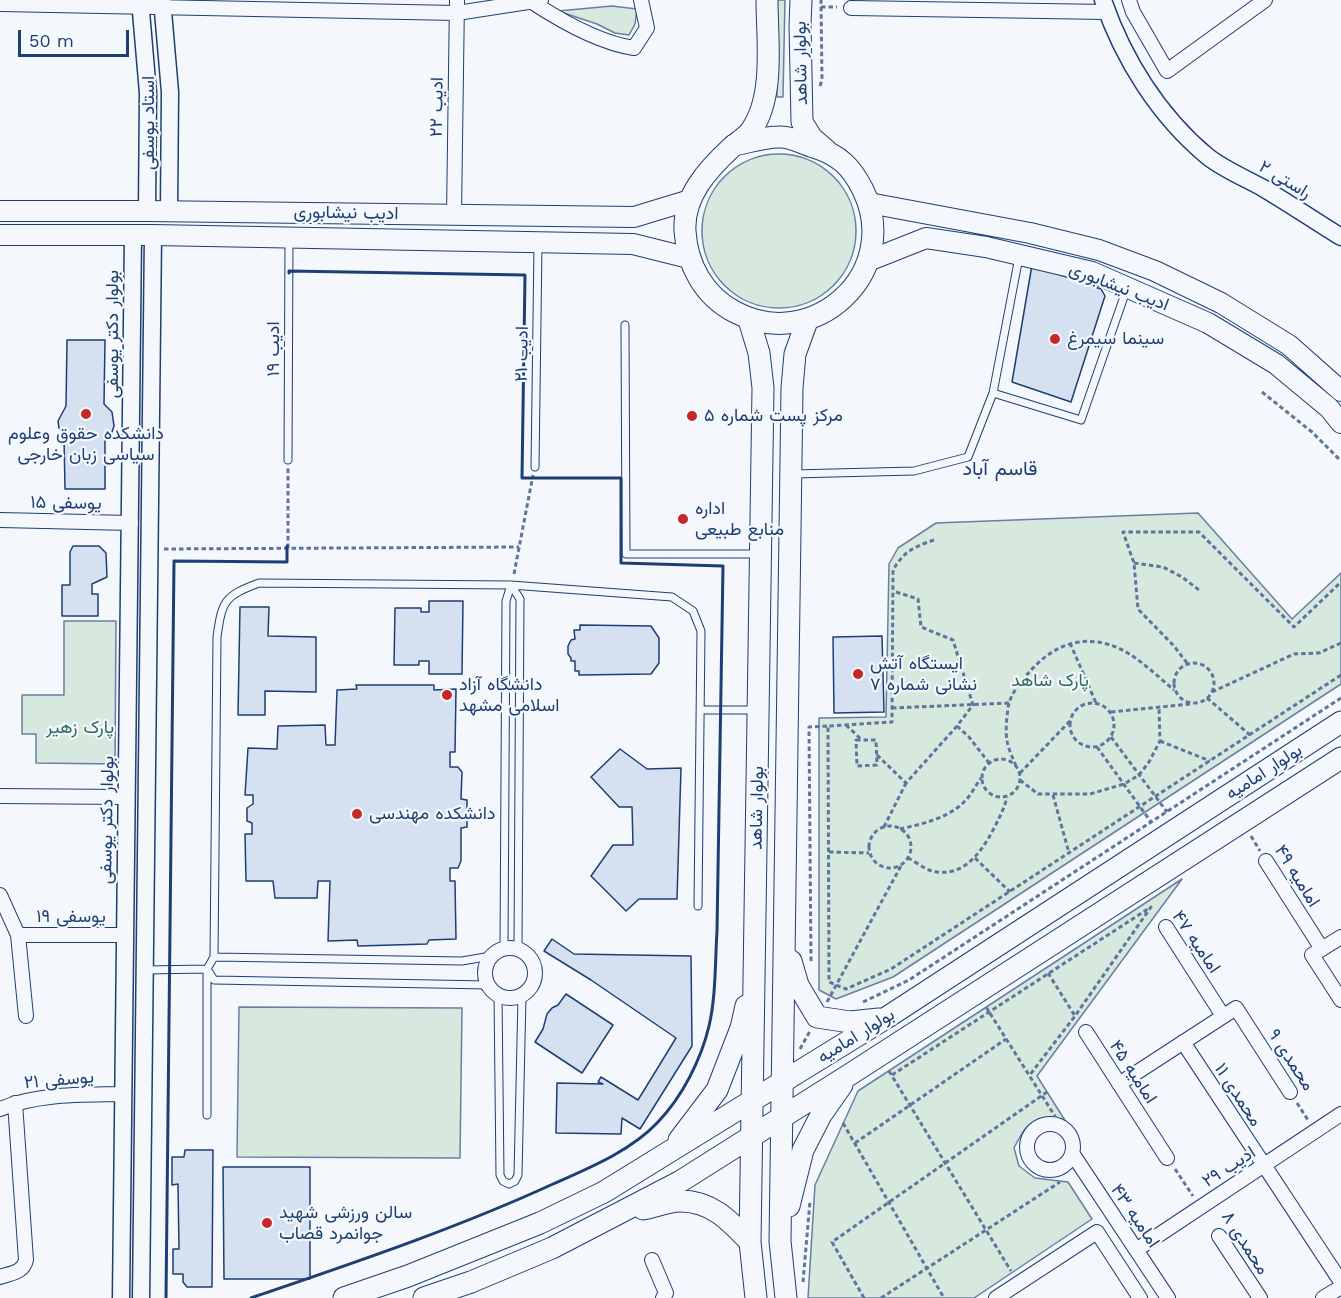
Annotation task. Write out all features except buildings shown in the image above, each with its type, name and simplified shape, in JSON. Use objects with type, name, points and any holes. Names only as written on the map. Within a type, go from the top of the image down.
[{"type":"main road","name":"بولوار شاهد","points":[[734,145],[752,130],[761,110],[767,73],[767,0]]},
{"type":"main road","name":"بولوار شاهد","points":[[801,0],[802,122],[812,138],[829,152]]},
{"type":"main road","points":[[781,136],[829,152],[836,155],[856,177],[869,203],[873,232],[868,261],[854,287],[833,308],[807,321],[778,325],[749,320],[723,306],[702,285],[689,258],[685,229],[690,200],[704,174],[734,145],[781,136]]},
{"type":"main road","name":"ادیب نیشابوری","points":[[0,211],[634,217],[690,200]]},
{"type":"main road","name":"ادیب نیشابوری","points":[[869,203],[1030,233],[1099,250],[1155,271],[1221,303],[1289,345],[1341,391]]},
{"type":"main road","name":"ادیب نیشابوری","points":[[0,235],[153,235],[633,244],[689,258]]},
{"type":"main road","name":"ادیب نیشابوری","points":[[868,261],[926,238],[1020,254],[1092,272],[1208,323],[1276,364],[1329,408],[1341,423]]},
{"type":"main road","name":"بولوار شاهد","points":[[749,320],[759,353],[763,388],[750,1242],[756,1298]]},
{"type":"main road","name":"بولوار شاهد","points":[[786,1298],[780,1241],[792,388],[795,354],[807,321]]},
{"type":"main road","name":"بولوار امامیه","points":[[344,1298],[408,1276],[540,1222],[604,1192],[886,1018],[1341,722]]},
{"type":"main road","name":"بولوار امامیه","points":[[424,1298],[471,1282],[542,1252],[617,1216],[681,1181],[1341,758]]},
{"type":"main road","points":[[784,936],[798,985],[825,1012],[850,1022],[886,1018]]},
{"type":"main road","points":[[668,1154],[717,1090],[741,1028],[755,964]]},
{"type":"main road","points":[[780,1241],[803,1150],[821,1115],[849,1075]]},
{"type":"main road","points":[[617,1216],[678,1201],[705,1204],[725,1216],[750,1242]]},
{"type":"street","points":[[0,4],[163,3],[457,7],[535,1],[560,20],[622,46],[634,48],[647,28],[641,0]]},
{"type":"street","points":[[1129,0],[1133,12],[1167,71],[1265,0]]},
{"type":"street","name":"استاد یوسفی","points":[[140,3],[148,93],[147,211]]},
{"type":"street","name":"استاد یوسفی","points":[[163,3],[170,92],[169,211]]},
{"type":"street","points":[[851,8],[1105,6]]},
{"type":"street","name":"راستی ۲","points":[[1105,6],[1127,55],[1146,87],[1177,126],[1208,157],[1341,237]]},
{"type":"street","name":"ادیب ۲۲","points":[[454,214],[457,7]]},
{"type":"street","name":"بولوار دکتر یوسفی","points":[[121,1298],[133,235]]},
{"type":"street","points":[[141,1298],[153,235]]},
{"type":"street","name":"یوسفی ۱۵","points":[[0,520],[131,523]]},
{"type":"street","points":[[0,796],[127,797]]},
{"type":"street","name":"امامیه ۴۹","points":[[1266,861],[1341,1000]]},
{"type":"street","points":[[0,895],[18,935],[26,1016]]},
{"type":"street","name":"امامیه ۴۷","points":[[1166,927],[1223,1016]]},
{"type":"street","name":"یوسفی ۱۹","points":[[18,935],[125,935]]},
{"type":"street","points":[[1317,952],[1341,937]]},
{"type":"street","points":[[516,948],[528,954],[533,961],[536,977],[528,991],[514,998],[493,990],[485,970],[497,952],[516,948]]},
{"type":"street","name":"محمدی ۹","points":[[1223,1016],[1236,1008],[1290,1092]]},
{"type":"street","points":[[1119,1084],[1223,1016]]},
{"type":"street","name":"امامیه ۴۵","points":[[1086,1032],[1167,1158]]},
{"type":"street","name":"محمدی ۱۱","points":[[1183,1042],[1263,1167],[1341,1282]]},
{"type":"street","name":"یوسفی ۲۱","points":[[0,1109],[42,1097],[123,1094]]},
{"type":"street","points":[[0,1277],[25,1267],[26,1260],[15,1103]]},
{"type":"street","name":"ادیب ۲۹","points":[[1137,1250],[1341,1114]]},
{"type":"street","points":[[1047,1123],[1064,1128],[1073,1144],[1068,1161],[1052,1170],[1035,1165],[1029,1158],[1027,1149],[1027,1140],[1031,1132],[1047,1123]]},
{"type":"street","name":"امامیه ۴۳","points":[[1072,1153],[1168,1298]]},
{"type":"street","points":[[996,1298],[1098,1232],[1140,1298]]},
{"type":"street","name":"محمدی ۸","points":[[1219,1236],[1260,1298]]},
{"type":"street","points":[[652,1260],[666,1293],[663,1298]]},
{"type":"street","points":[[1323,1298],[1341,1287]]},
{"type":"lane","name":"ادیب ۱۹","points":[[288,460],[289,237]]},
{"type":"lane","name":"ادیب ۲۱","points":[[535,467],[538,242]]},
{"type":"lane","points":[[791,474],[914,471],[968,457],[993,393],[1020,254]]},
{"type":"lane","points":[[993,393],[1081,420],[1127,288]]},
{"type":"lane","points":[[626,325],[626,554],[760,555]]},
{"type":"lane","points":[[207,1115],[207,969],[214,957],[217,637],[221,609],[229,597],[242,590],[259,583],[512,585],[672,597],[693,610],[701,631],[698,906]]},
{"type":"lane","points":[[214,957],[462,961],[497,952],[504,934],[506,601],[512,585]]},
{"type":"lane","points":[[512,585],[520,599],[518,946],[528,954]]},
{"type":"lane","points":[[701,710],[758,710]]},
{"type":"lane","points":[[145,970],[207,969]]},
{"type":"lane","points":[[207,969],[214,980],[493,990],[500,1175],[503,1181],[509,1184],[515,1181],[518,1174],[522,996]]},
{"type":"path","points":[[1262,392],[1341,460]]},
{"type":"path","points":[[288,460],[288,548]]},
{"type":"path","points":[[512,585],[535,467]]},
{"type":"path","points":[[1187,663],[1138,609],[1134,562],[1123,532],[1199,532],[1294,627],[1341,582]]},
{"type":"path","points":[[811,965],[809,727],[892,722],[893,570],[901,557],[919,545],[934,540]]},
{"type":"path","points":[[150,549],[519,547]]},
{"type":"path","points":[[1134,562],[1163,567],[1182,577],[1199,590]]},
{"type":"path","points":[[893,591],[918,599],[921,627],[953,640],[973,705]]},
{"type":"path","points":[[982,776],[982,782],[989,793],[1000,798],[1007,797],[1016,791],[1020,773],[1006,739],[1009,703],[1018,685],[1034,666],[1053,650],[1070,643],[1091,640],[1113,645],[1137,659],[1174,690],[1178,697],[1192,704]]},
{"type":"path","points":[[1070,643],[1096,703]]},
{"type":"path","points":[[1020,773],[1070,721],[1077,709],[1089,702],[1096,703],[1111,712],[1192,704],[1207,698],[1212,692],[1294,654],[1318,653],[1341,643]]},
{"type":"path","points":[[1174,690],[1175,674],[1187,663],[1202,664],[1209,669],[1213,676],[1212,692]]},
{"type":"path","points":[[828,726],[829,982],[846,989],[891,969],[1341,675]]},
{"type":"path","points":[[1207,698],[1250,735]]},
{"type":"path","points":[[854,1007],[909,980],[1341,698]]},
{"type":"path","points":[[892,708],[1009,703]]},
{"type":"path","points":[[902,864],[896,867],[883,867],[872,859],[869,853],[870,840],[873,834],[884,827],[906,783],[973,705]]},
{"type":"path","points":[[1020,780],[1038,794],[1053,795],[1090,794],[1124,784],[1138,775],[1149,762],[1160,741],[1159,707]]},
{"type":"path","points":[[1070,721],[1070,728],[1077,741],[1090,747],[1097,747],[1103,745],[1111,737],[1115,724],[1111,712]]},
{"type":"path","points":[[846,725],[862,740]]},
{"type":"path","points":[[957,726],[969,737],[989,763]]},
{"type":"path","points":[[1111,737],[1167,812]]},
{"type":"path","points":[[856,740],[876,740],[877,755],[877,765],[857,766],[856,740]]},
{"type":"path","points":[[1160,741],[1210,761]]},
{"type":"path","points":[[1097,747],[1151,822]]},
{"type":"path","points":[[877,755],[906,783]]},
{"type":"path","points":[[884,827],[900,829],[928,822],[950,811],[964,802],[989,763],[1006,759],[1016,766]]},
{"type":"path","points":[[1053,795],[1069,853]]},
{"type":"path","points":[[908,858],[929,870],[951,871],[966,865],[975,858],[996,824],[1007,797]]},
{"type":"path","name":"امامیه ۴۹","points":[[1242,822],[1266,861]]},
{"type":"path","points":[[798,1054],[825,1012],[824,1005],[837,986],[902,864],[908,858],[909,839],[900,829]]},
{"type":"path","points":[[829,852],[869,853]]},
{"type":"path","points":[[975,858],[1010,892]]},
{"type":"path","points":[[892,1075],[1151,907]]},
{"type":"path","points":[[1029,1076],[1076,1016],[1151,907]]},
{"type":"path","name":"امامیه ۴۷","points":[[1151,907],[1166,927]]},
{"type":"path","name":"امامیه ۴۵","points":[[1037,954],[1086,1032]]},
{"type":"path","points":[[986,1007],[1064,1128]]},
{"type":"path","points":[[855,1143],[1006,1039]]},
{"type":"path","points":[[889,1071],[1011,1273]]},
{"type":"path","points":[[864,1298],[832,1242],[1047,1092]]},
{"type":"path","name":"محمدی ۹","points":[[1290,1092],[1316,1131]]},
{"type":"path","points":[[843,1123],[944,1298]]},
{"type":"path","points":[[1167,1158],[1200,1208]]},
{"type":"path","points":[[881,1298],[1060,1182]]},
{"type":"green space","points":[[776,0],[785,0],[783,97],[777,97]]},
{"type":"green space","points":[[612,6],[637,9],[635,24],[629,35],[615,33],[597,24],[558,11]]},
{"type":"green space","points":[[779,154],[808,160],[822,167],[833,177],[843,188],[850,202],[856,231],[850,260],[843,274],[833,285],[822,295],[808,302],[779,308],[750,302],[736,295],[725,285],[715,274],[708,260],[702,231],[708,202],[715,188],[725,177],[736,167],[750,160]]},
{"type":"green space","name":"پارک شاهد","points":[[1198,513],[1292,619],[1341,573],[1341,684],[893,977],[836,999],[819,990],[819,718],[886,717],[889,564],[898,548],[936,523]]},
{"type":"green space","name":"پارک زهیر","points":[[64,621],[116,621],[115,764],[36,763],[36,734],[22,734],[22,695],[64,695]]},
{"type":"green space","points":[[1182,879],[1037,1076],[1066,1122],[1039,1120],[1034,1122],[1024,1131],[1014,1148],[1019,1166],[1035,1178],[1068,1182],[1092,1219],[974,1298],[808,1298],[815,1185],[858,1091]]},
{"type":"green space","points":[[239,1007],[462,1008],[460,1158],[237,1157]]},
{"type":"wall","points":[[251,1298],[404,1245],[479,1216],[581,1172],[635,1142],[667,1112],[690,1077],[701,1052],[713,1003],[717,931],[723,566],[621,563],[621,478],[522,478],[525,275],[289,271],[289,273]]},
{"type":"wall","points":[[166,1298],[174,561],[287,562],[287,546]]},
{"type":"place","name":"سینما سیمرغ","points":[[1055,339]]},
{"type":"place","name":"دانشکده حقوق وعلوم سیاسی زبان خارجی","points":[[86,414]]},
{"type":"place","name":"مرکز پست شماره ۵","points":[[692,416]]},
{"type":"place","name":"اداره منابع طبیعی","points":[[683,519]]},
{"type":"place","name":"ایستگاه آتش نشانی شماره ۷","points":[[858,674]]},
{"type":"place","name":"دانشگاه آزاد اسلامی مشهد","points":[[447,695]]},
{"type":"place","name":"دانشکده مهندسی","points":[[357,814]]},
{"type":"place","name":"سالن ورزشی شهید جوانمرد قصاب","points":[[267,1223]]},
{"type":"district","name":"قاسم آباد","points":[[1000,469]]}]
